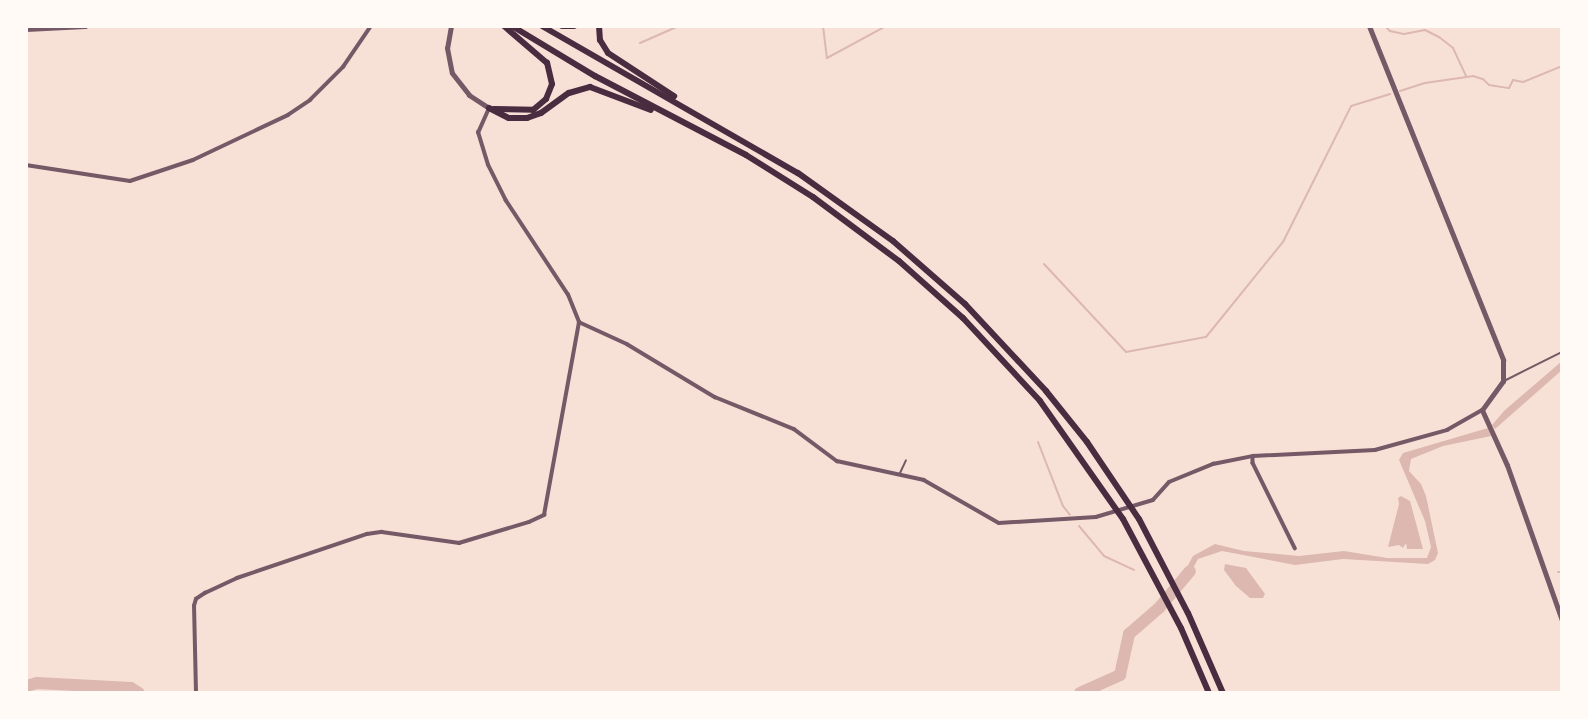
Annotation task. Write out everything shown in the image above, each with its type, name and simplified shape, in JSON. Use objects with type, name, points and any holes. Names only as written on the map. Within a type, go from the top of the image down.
[{"type":"highway","points":[[489,108],[533,110],[546,99],[552,84],[551,70],[543,58],[504,26]]},
{"type":"highway","points":[[512,26],[578,66],[746,155],[831,209],[899,261],[963,318],[1007,364],[1068,438],[1124,519],[1181,628],[1209,693]]},
{"type":"highway","points":[[542,26],[720,125]]},
{"type":"highway","points":[[562,26],[574,26]]},
{"type":"highway","points":[[598,26],[600,40],[608,53],[788,166],[866,220],[928,269],[986,324],[1087,442],[1139,519],[1166,567],[1223,693]]},
{"type":"highway","points":[[489,108],[509,118],[527,118],[541,113],[576,90],[598,88],[692,127]]},
{"type":"street","points":[[26,29],[86,26]]},
{"type":"street","points":[[26,165],[130,181],[193,160],[288,115],[310,100],[343,66],[371,26]]},
{"type":"street","points":[[579,322],[627,344],[726,402],[794,429],[837,461],[901,473],[934,485],[999,523],[1083,519],[1153,500],[1169,482],[1213,464],[1253,456],[1375,450],[1447,430],[1482,410],[1503,381],[1503,360],[1369,26]]},
{"type":"street","points":[[196,693],[194,606],[195,599],[205,593],[237,579],[366,534],[382,532],[459,542],[540,518],[544,514],[579,322],[568,295],[506,201],[488,165],[478,133],[489,108],[469,95],[452,73],[447,48],[450,27]]},
{"type":"street","points":[[1482,410],[1495,437],[1562,620]]},
{"type":"street","points":[[1253,456],[1253,463],[1296,548]]},
{"type":"lane","points":[[1503,381],[1510,380],[1527,368],[1562,352]]},
{"type":"lane","points":[[901,473],[906,460]]},
{"type":"shaded area","points":[[1562,361],[1562,370],[1495,429],[1492,425],[1505,410]]},
{"type":"shaded area","points":[[1488,428],[1491,436],[1443,446],[1411,459],[1409,471],[1421,484],[1426,496],[1438,553],[1435,560],[1428,564],[1343,559],[1295,565],[1222,551],[1198,559],[1183,587],[1180,580],[1193,556],[1215,544],[1244,551],[1299,556],[1344,551],[1387,558],[1427,558],[1431,547],[1425,521],[1399,460],[1403,453]]},
{"type":"shaded area","points":[[1401,496],[1410,501],[1423,549],[1407,549],[1406,543],[1403,548],[1399,545],[1388,547],[1399,504],[1398,498]]},
{"type":"shaded area","points":[[1225,564],[1246,568],[1265,594],[1263,598],[1250,598],[1236,586],[1224,570]]},
{"type":"waterway","points":[[640,43],[679,26]]},
{"type":"waterway","points":[[823,26],[827,58],[886,26]]},
{"type":"waterway","points":[[1385,26],[1390,31],[1404,34],[1425,30],[1439,37],[1453,48],[1466,76]]},
{"type":"waterway","points":[[1400,91],[1425,83],[1473,76],[1483,79],[1489,85],[1509,88],[1513,80],[1523,82],[1562,66]]},
{"type":"waterway","points":[[1044,264],[1126,352],[1206,337],[1283,242],[1351,106],[1390,94]]},
{"type":"waterway","points":[[1038,442],[1063,506],[1070,515]]},
{"type":"waterway","points":[[1079,526],[1104,556],[1134,570]]},
{"type":"waterway","points":[[1080,693],[1120,675],[1129,634],[1159,608],[1190,571]]},
{"type":"waterway","points":[[26,686],[37,683],[131,688],[139,693]]}]
